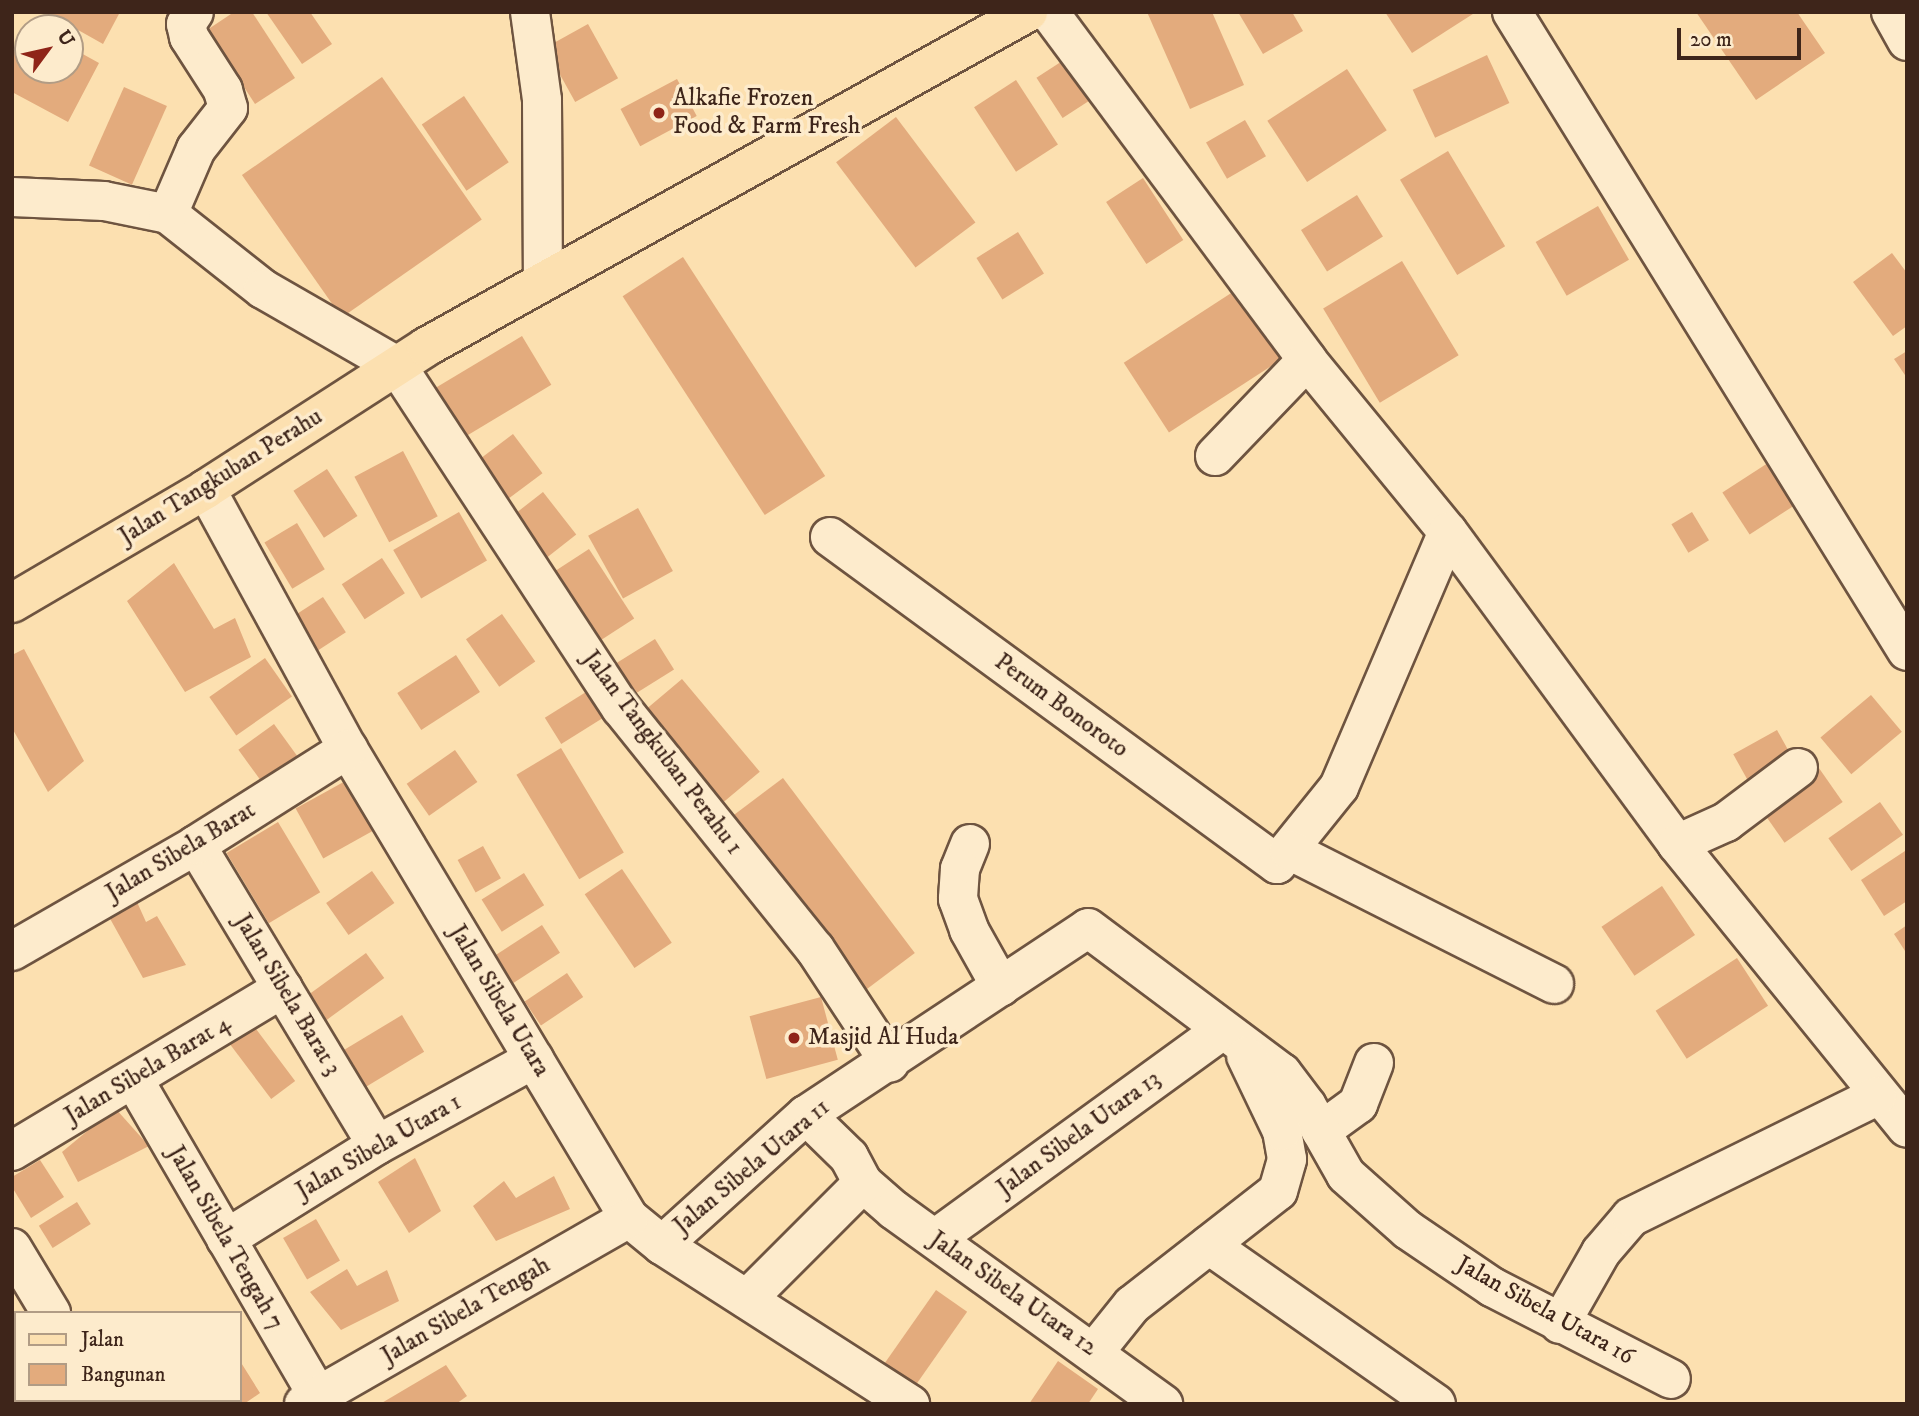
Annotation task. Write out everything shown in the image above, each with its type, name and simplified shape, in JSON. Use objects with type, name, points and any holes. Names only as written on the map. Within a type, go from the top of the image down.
[{"type":"main road","name":"Jalan Tangkuban Perahu","points":[[12,603],[206,489],[411,356],[1028,12]]},
{"type":"street","points":[[167,214],[195,149],[228,108],[223,90],[189,37],[186,24],[194,12]]},
{"type":"street","points":[[530,12],[542,100],[536,285]]},
{"type":"street","points":[[1049,12],[1307,360],[1448,532],[1677,844],[1877,1096],[1907,1128]]},
{"type":"street","points":[[1512,12],[1907,651]]},
{"type":"street","points":[[1891,12],[1907,41]]},
{"type":"street","points":[[12,197],[104,201],[167,214],[263,289],[411,356]]},
{"type":"street","name":"Jalan Tangkuban Perahu 1","points":[[411,356],[621,708],[816,949],[890,1063]]},
{"type":"street","points":[[1215,456],[1307,360]]},
{"type":"street","name":"Jalan Sibela Utara","points":[[206,489],[348,749],[629,1219],[662,1245],[747,1299],[888,1398]]},
{"type":"street","points":[[1448,532],[1339,787],[1289,850],[1554,984]]},
{"type":"street","name":"Perum Bonoroto","points":[[830,537],[1277,864],[1289,850]]},
{"type":"street","name":"Jalan Sibela Barat","points":[[12,951],[196,845],[348,749]]},
{"type":"street","points":[[1677,844],[1726,822],[1798,768]]},
{"type":"street","points":[[970,844],[960,869],[957,899],[969,930],[1000,987]]},
{"type":"street","name":"Jalan Sibela Barat 3","points":[[196,845],[377,1145]]},
{"type":"street","name":"Jalan Sibela Utara 11","points":[[662,1245],[806,1115],[890,1063],[1088,928]]},
{"type":"street","name":"Jalan Sibela Utara 16","points":[[1088,928],[1282,1073],[1360,1192],[1463,1269],[1560,1324],[1671,1379]]},
{"type":"street","name":"Jalan Sibela Barat 4","points":[[12,1151],[283,988]]},
{"type":"street","points":[[1095,1351],[1132,1305],[1278,1191],[1287,1160],[1265,1089],[1228,1035]]},
{"type":"street","name":"Jalan Sibela Utara 13","points":[[936,1238],[1228,1035]]},
{"type":"street","name":"Jalan Sibela Utara 1","points":[[226,1239],[377,1145],[534,1059]]},
{"type":"street","points":[[1321,1131],[1357,1104],[1374,1063]]},
{"type":"street","name":"Jalan Sibela Tengah 7","points":[[134,1080],[226,1239],[310,1400]]},
{"type":"street","points":[[1560,1324],[1611,1238],[1877,1096]]},
{"type":"street","points":[[747,1299],[863,1183],[849,1157],[806,1115]]},
{"type":"street","name":"Jalan Sibela Utara 12","points":[[863,1183],[1095,1351],[1163,1404]]},
{"type":"street","name":"Jalan Sibela Tengah","points":[[310,1400],[629,1219]]},
{"type":"street","points":[[1209,1245],[1436,1404]]},
{"type":"street","points":[[12,1248],[50,1311]]},
{"type":"building","points":[[46,12],[120,12],[103,44],[84,33],[84,14]]},
{"type":"building","points":[[234,12],[252,12],[295,78],[255,104],[207,30]]},
{"type":"building","points":[[266,12],[310,12],[332,44],[302,64]]},
{"type":"building","points":[[1147,12],[1212,12],[1244,85],[1190,109]]},
{"type":"building","points":[[1238,12],[1292,12],[1303,31],[1263,54]]},
{"type":"building","points":[[1385,12],[1476,12],[1412,53]]},
{"type":"building","points":[[1696,12],[1797,12],[1825,53],[1756,100]]},
{"type":"building","points":[[588,24],[618,78],[575,102],[545,48]]},
{"type":"building","points":[[14,52],[14,84],[84,84],[84,55],[99,63],[68,122],[12,92]]},
{"type":"building","points":[[1487,55],[1509,103],[1435,138],[1413,90]]},
{"type":"building","points":[[1070,56],[1096,96],[1063,118],[1036,78]]},
{"type":"building","points":[[1347,69],[1387,130],[1307,182],[1267,121]]},
{"type":"building","points":[[382,77],[482,220],[342,318],[242,175]]},
{"type":"building","name":"Alkafie Frozen Food & Farm Fresh","points":[[677,79],[697,116],[640,146],[620,109]]},
{"type":"building","points":[[1016,80],[1058,145],[1016,172],[974,107]]},
{"type":"building","points":[[124,87],[167,106],[132,185],[89,166]]},
{"type":"building","points":[[464,96],[509,162],[466,191],[422,125]]},
{"type":"building","points":[[896,117],[975,222],[916,268],[836,162]]},
{"type":"building","points":[[1245,120],[1266,156],[1227,179],[1206,142]]},
{"type":"building","points":[[1448,151],[1505,246],[1457,275],[1400,180]]},
{"type":"building","points":[[1143,178],[1183,240],[1146,264],[1106,202]]},
{"type":"building","points":[[1357,195],[1383,237],[1327,272],[1301,230]]},
{"type":"building","points":[[1598,206],[1629,260],[1567,296],[1536,242]]},
{"type":"building","points":[[1018,232],[1044,274],[1002,300],[976,258]]},
{"type":"building","points":[[1892,253],[1907,273],[1907,326],[1893,336],[1853,282]]},
{"type":"building","points":[[683,257],[825,476],[765,515],[623,296]]},
{"type":"building","points":[[1402,261],[1459,355],[1380,403],[1323,308]]},
{"type":"building","points":[[1242,286],[1287,356],[1169,432],[1124,363]]},
{"type":"building","points":[[522,336],[551,385],[461,439],[432,390]]},
{"type":"building","points":[[1907,351],[1907,378],[1894,359]]},
{"type":"building","points":[[513,434],[542,473],[506,501],[476,462]]},
{"type":"building","points":[[403,451],[438,516],[389,542],[354,477]]},
{"type":"building","points":[[1771,461],[1798,503],[1750,535],[1722,493]]},
{"type":"building","points":[[327,469],[357,516],[324,538],[293,491]]},
{"type":"building","points":[[543,492],[576,535],[543,560],[510,518]]},
{"type":"building","points":[[638,508],[673,571],[623,599],[588,536]]},
{"type":"building","points":[[459,512],[487,560],[421,598],[393,550]]},
{"type":"building","points":[[1692,512],[1709,540],[1688,553],[1671,524]]},
{"type":"building","points":[[297,523],[325,569],[292,589],[264,543]]},
{"type":"building","points":[[589,549],[634,619],[592,646],[547,576]]},
{"type":"building","points":[[382,558],[405,593],[365,619],[342,584]]},
{"type":"building","points":[[174,563],[214,629],[235,618],[251,657],[185,692],[127,601]]},
{"type":"building","points":[[323,597],[346,632],[314,653],[291,618]]},
{"type":"building","points":[[502,614],[535,662],[499,687],[466,639]]},
{"type":"building","points":[[655,639],[674,670],[624,701],[605,670]]},
{"type":"building","points":[[24,649],[84,761],[48,792],[12,728],[12,655]]},
{"type":"building","points":[[456,655],[480,692],[421,730],[397,693]]},
{"type":"building","points":[[265,658],[292,697],[236,736],[209,697]]},
{"type":"building","points":[[682,679],[760,772],[716,808],[638,716]]},
{"type":"building","points":[[594,687],[610,713],[561,744],[545,718]]},
{"type":"building","points":[[1871,695],[1902,732],[1851,774],[1820,737]]},
{"type":"building","points":[[274,724],[299,758],[263,784],[238,750]]},
{"type":"building","points":[[1777,730],[1795,762],[1751,787],[1733,754]]},
{"type":"building","points":[[561,748],[624,853],[579,879],[516,775]]},
{"type":"building","points":[[455,750],[477,782],[429,816],[407,784]]},
{"type":"building","points":[[1814,761],[1843,802],[1785,843],[1756,802]]},
{"type":"building","points":[[783,778],[915,953],[864,991],[732,817]]},
{"type":"building","points":[[349,779],[377,829],[323,858],[296,809]]},
{"type":"building","points":[[1880,802],[1903,835],[1851,871],[1828,838]]},
{"type":"building","points":[[278,822],[320,892],[269,923],[227,853]]},
{"type":"building","points":[[483,846],[501,878],[476,892],[458,860]]},
{"type":"building","points":[[1905,851],[1907,901],[1884,916],[1861,880]]},
{"type":"building","points":[[622,869],[672,943],[634,968],[585,894]]},
{"type":"building","points":[[372,871],[394,903],[348,935],[326,903]]},
{"type":"building","points":[[524,873],[544,905],[502,932],[482,899]]},
{"type":"building","points":[[1662,886],[1695,935],[1634,976],[1601,927]]},
{"type":"building","points":[[137,902],[146,922],[157,916],[186,965],[143,978],[108,915]]},
{"type":"building","points":[[542,925],[560,953],[513,983],[495,955]]},
{"type":"building","points":[[1907,925],[1907,954],[1894,934]]},
{"type":"building","points":[[366,953],[384,978],[326,1020],[308,995]]},
{"type":"building","points":[[1737,958],[1768,1006],[1687,1059],[1656,1011]]},
{"type":"building","points":[[567,973],[583,997],[541,1026],[525,1002]]},
{"type":"building","name":"Masjid Al Huda","points":[[821,997],[838,1060],[766,1079],[750,1016]]},
{"type":"building","points":[[402,1015],[424,1052],[360,1090],[338,1054]]},
{"type":"building","points":[[250,1021],[295,1081],[271,1099],[226,1039]]},
{"type":"building","points":[[115,1108],[149,1146],[78,1182],[62,1152]]},
{"type":"building","points":[[415,1158],[441,1211],[409,1233],[378,1182]]},
{"type":"building","points":[[40,1160],[64,1197],[31,1218],[12,1187],[12,1177]]},
{"type":"building","points":[[554,1176],[570,1209],[496,1241],[473,1206],[504,1181],[516,1198]]},
{"type":"building","points":[[77,1202],[91,1224],[53,1248],[39,1226]]},
{"type":"building","points":[[316,1219],[340,1261],[307,1280],[283,1238]]},
{"type":"building","points":[[347,1269],[357,1286],[387,1270],[399,1301],[341,1330],[310,1292]]},
{"type":"building","points":[[936,1290],[967,1312],[913,1390],[882,1368]]},
{"type":"building","points":[[1058,1361],[1098,1389],[1088,1404],[1029,1404]]},
{"type":"building","points":[[242,1364],[260,1393],[244,1404],[217,1402],[242,1402]]},
{"type":"building","points":[[446,1365],[467,1396],[456,1404],[380,1404]]},
{"type":"building","points":[[14,1398],[14,1402],[54,1404],[12,1404]]},
{"type":"place","name":"Alkafie Frozen Food & Farm Fresh","points":[[659,113]]},
{"type":"place","name":"Masjid Al Huda","points":[[794,1038]]}]
